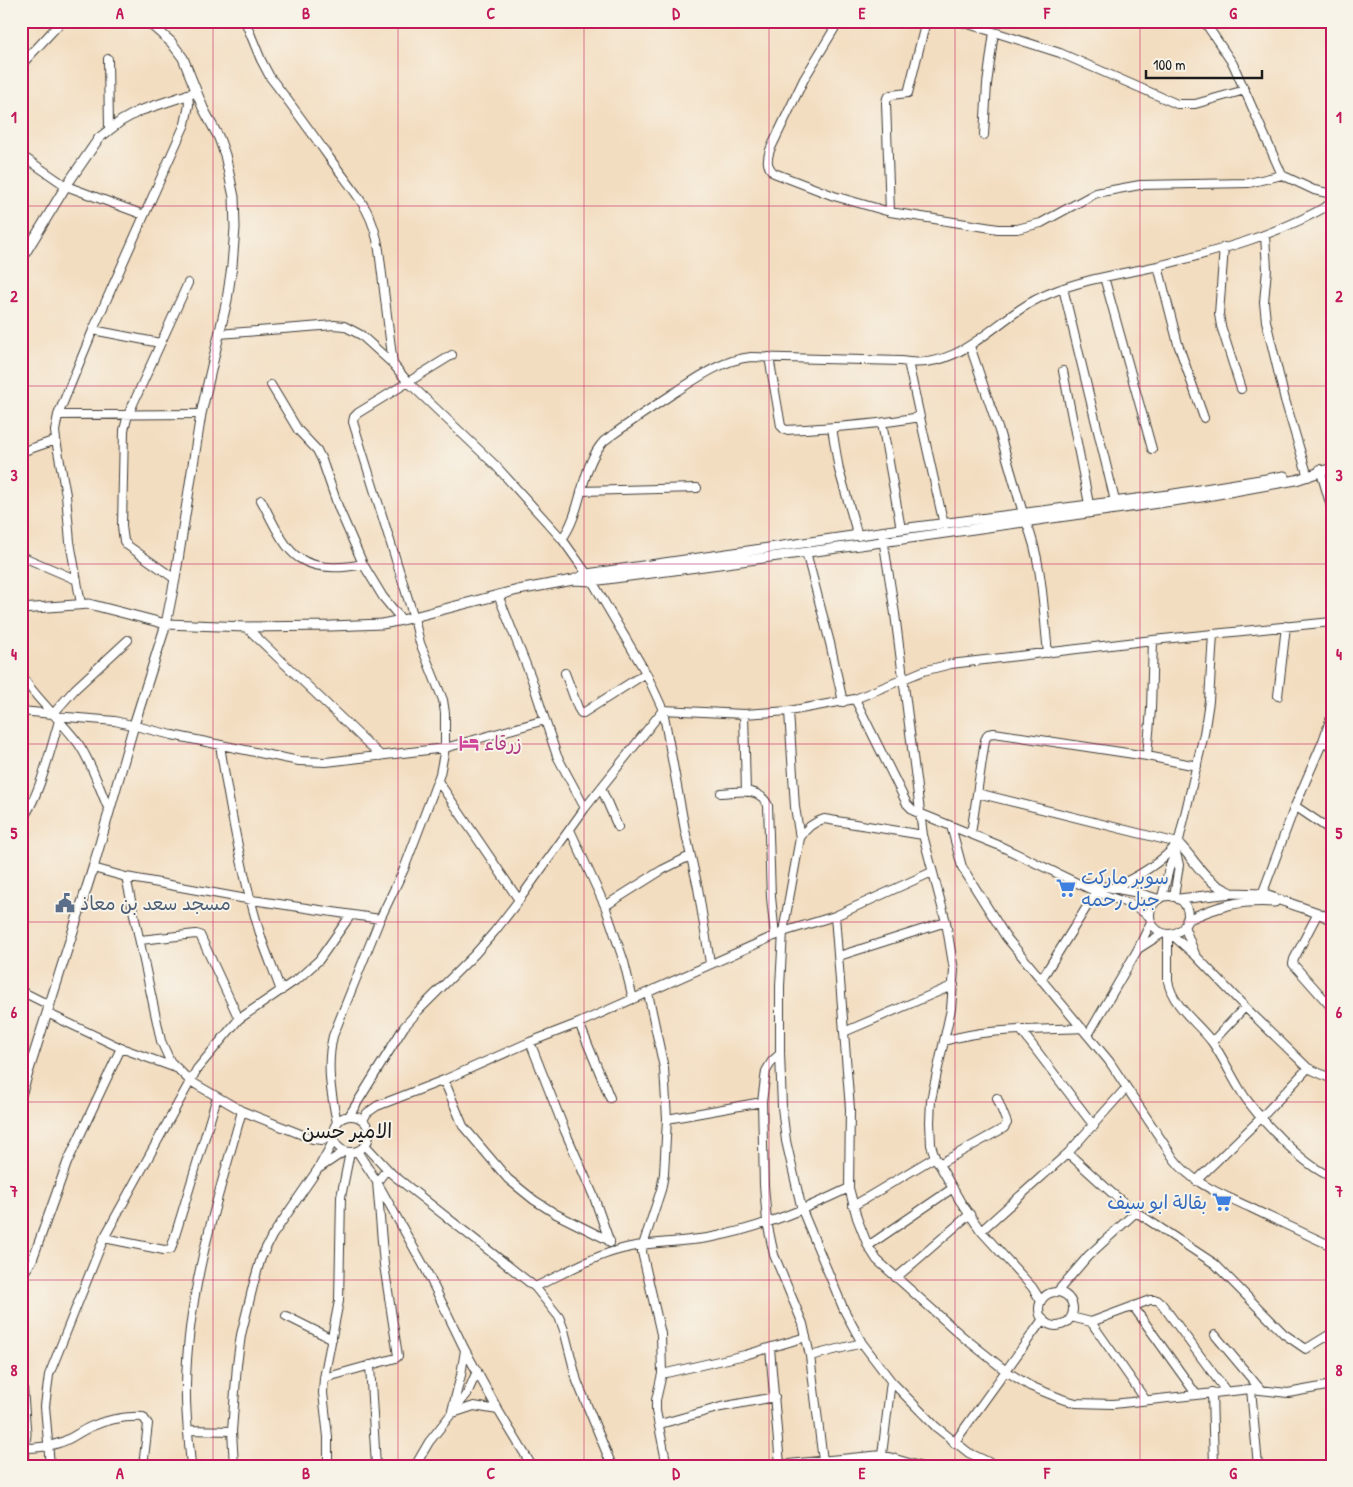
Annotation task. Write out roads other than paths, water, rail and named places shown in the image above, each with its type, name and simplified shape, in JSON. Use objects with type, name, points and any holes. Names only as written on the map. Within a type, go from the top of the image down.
[{"type":"street","points":[[81,604],[70,542],[66,495],[56,440],[55,431],[58,415],[93,330],[185,124],[192,93],[189,71],[178,49],[163,33],[147,21]]},
{"type":"street","points":[[244,21],[270,77],[359,196],[373,221],[379,250],[393,364]]},
{"type":"street","points":[[839,21],[804,79],[784,117],[770,150],[768,166],[777,176],[834,196],[890,212],[998,229],[1017,229],[1041,223],[1096,193],[1140,185],[1249,183],[1282,175],[1314,190],[1332,194]]},
{"type":"street","points":[[890,212],[886,103],[887,98],[891,95],[908,93],[926,21]]},
{"type":"street","points":[[958,21],[1060,54],[1177,104],[1195,104],[1245,90]]},
{"type":"street","points":[[1204,21],[1233,64],[1282,175]]},
{"type":"street","points":[[21,65],[57,23]]},
{"type":"street","points":[[984,135],[987,84],[994,32]]},
{"type":"street","points":[[108,59],[109,129]]},
{"type":"street","points":[[22,256],[88,152],[109,129],[139,111],[192,93]]},
{"type":"street","points":[[21,1095],[93,868],[108,810],[166,624],[201,414],[232,266],[235,228],[234,197],[225,155],[219,138],[192,93]]},
{"type":"street","points":[[21,155],[66,186],[144,215]]},
{"type":"street","points":[[562,539],[571,526],[596,450],[610,436],[714,368],[738,358],[769,357],[928,363],[943,359],[970,346],[1027,305],[1045,295],[1063,288],[1158,266],[1265,235],[1298,221],[1332,203]]},
{"type":"street","points":[[1265,235],[1267,269],[1264,302],[1266,321],[1285,400],[1307,474]]},
{"type":"street","points":[[1224,247],[1219,319],[1241,389]]},
{"type":"street","points":[[1158,266],[1178,344],[1204,418]]},
{"type":"street","points":[[1104,277],[1152,449]]},
{"type":"street","points":[[175,578],[124,541],[122,526],[124,430],[128,415],[188,284]]},
{"type":"street","points":[[1063,288],[1116,505]]},
{"type":"street","points":[[219,334],[334,325],[344,326],[360,335],[393,364],[407,381],[496,466],[562,539],[590,577],[646,673],[663,710],[690,856],[698,888],[710,963]]},
{"type":"street","points":[[93,330],[160,343]]},
{"type":"street","points":[[970,346],[1033,538],[1038,558],[1048,653]]},
{"type":"street","points":[[234,1466],[232,1432],[242,1335],[261,1258],[283,1219],[318,1168],[333,1137],[337,1123],[330,1086],[330,1051],[333,1036],[380,919],[404,869],[438,781],[446,748],[446,713],[443,700],[420,643],[414,618],[353,422],[354,417],[358,413],[407,381],[452,355]]},
{"type":"street","points":[[769,357],[782,429],[832,428],[920,417]]},
{"type":"street","points":[[908,362],[944,524]]},
{"type":"street","points":[[1063,371],[1089,504]]},
{"type":"street","points":[[271,385],[298,430],[313,445],[322,460],[339,509],[364,564],[383,597],[402,620]]},
{"type":"street","points":[[58,415],[201,414]]},
{"type":"street","points":[[882,423],[901,529]]},
{"type":"street","points":[[832,428],[839,470],[858,536]]},
{"type":"street","points":[[21,452],[56,440]]},
{"type":"street","points":[[21,609],[81,604],[97,605],[166,624],[246,627],[382,624],[414,618],[498,595],[590,577],[901,529],[1025,517],[1250,489],[1325,469],[1332,510]]},
{"type":"street","points":[[581,491],[697,488]]},
{"type":"street","points":[[261,500],[283,540],[300,559],[335,567],[364,564]]},
{"type":"street","points":[[590,577],[883,542],[1089,504],[1116,505]]},
{"type":"street","points":[[882,532],[923,835],[946,922],[954,970],[951,1009],[931,1100],[931,1146],[953,1188],[981,1231],[1032,1288],[1041,1301]]},
{"type":"street","points":[[806,552],[822,609],[843,702]]},
{"type":"street","points":[[21,556],[77,580]]},
{"type":"street","points":[[498,595],[531,677],[557,756],[585,808]]},
{"type":"street","points":[[663,710],[744,714],[789,711],[855,699],[903,678],[951,664],[1153,640],[1332,622]]},
{"type":"street","points":[[1278,696],[1286,626]]},
{"type":"street","points":[[246,627],[381,756]]},
{"type":"street","points":[[1088,1034],[1138,949],[1150,920],[1152,906],[1161,898],[1170,865],[1176,852],[1197,766],[1209,701],[1213,634]]},
{"type":"street","points":[[21,820],[30,806],[37,789],[56,717],[75,689],[128,640]]},
{"type":"street","points":[[1146,756],[1151,709],[1153,640]]},
{"type":"street","points":[[565,673],[581,713],[586,712],[646,673]]},
{"type":"street","points":[[21,675],[84,752],[108,810]]},
{"type":"street","points":[[855,699],[907,804],[921,815],[1025,857],[1096,892],[1133,905],[1150,920],[1154,927],[1167,933],[1196,956],[1308,1068],[1332,1079]]},
{"type":"street","points":[[349,1116],[404,1027],[475,954],[519,900],[585,808],[663,710]]},
{"type":"street","points":[[21,711],[56,717],[115,721],[220,745],[299,761],[314,762],[446,748],[545,720]]},
{"type":"street","points":[[779,934],[800,838],[795,807],[789,711]]},
{"type":"street","points":[[744,714],[746,792]]},
{"type":"street","points":[[1260,898],[1331,718]]},
{"type":"street","points":[[971,834],[985,740],[988,734],[994,733],[1146,756],[1197,766]]},
{"type":"street","points":[[1323,741],[1332,747]]},
{"type":"street","points":[[220,745],[230,810],[240,857],[262,940],[281,991]]},
{"type":"street","points":[[438,781],[519,900]]},
{"type":"street","points":[[601,788],[618,827]]},
{"type":"street","points":[[721,793],[758,793],[768,805],[771,897],[779,934],[782,1107],[786,1141],[802,1210],[844,1310],[862,1343],[891,1381],[936,1427],[969,1453],[997,1466]]},
{"type":"street","points":[[977,793],[1178,843],[1203,875],[1232,893]]},
{"type":"street","points":[[1295,806],[1332,831]]},
{"type":"street","points":[[800,838],[810,826],[824,819],[923,835]]},
{"type":"street","points":[[951,826],[959,861],[1006,937],[1109,1061],[1183,1171],[1196,1181],[1332,1246]]},
{"type":"street","points":[[570,830],[605,906],[624,962],[633,999]]},
{"type":"street","points":[[1112,888],[1148,870],[1178,843]]},
{"type":"street","points":[[21,852],[23,855],[21,864]]},
{"type":"street","points":[[1176,852],[1179,865],[1177,898],[1186,908],[1185,923],[1196,956]]},
{"type":"street","points":[[605,906],[662,870],[690,856]]},
{"type":"street","points":[[93,868],[126,877],[252,900],[380,919]]},
{"type":"street","points":[[363,1120],[367,1113],[377,1106],[579,1023],[710,963],[779,934],[835,916],[932,872]]},
{"type":"street","points":[[126,877],[161,1041],[170,1061],[190,1081],[242,1111],[313,1139],[322,1140],[333,1137]]},
{"type":"street","points":[[1077,883],[1161,898],[1232,893],[1283,903],[1318,913],[1332,920]]},
{"type":"street","points":[[1041,980],[1096,892]]},
{"type":"street","points":[[1138,949],[1167,933],[1176,932],[1185,923],[1208,911],[1232,903],[1260,898]]},
{"type":"street","points":[[1318,913],[1293,964],[1332,1008]]},
{"type":"street","points":[[50,1466],[44,1406],[48,1375],[104,1238],[151,1156],[190,1081],[208,1055],[239,1019],[281,991],[319,960],[350,916]]},
{"type":"street","points":[[835,916],[850,1109],[849,1188],[853,1206],[868,1246],[877,1260],[896,1278],[962,1336],[1006,1371],[1044,1393],[1076,1403],[1113,1404],[1145,1399],[1251,1389],[1288,1393],[1332,1385]]},
{"type":"street","points":[[839,956],[946,922]]},
{"type":"street","points":[[1167,933],[1169,986],[1184,1010],[1212,1042],[1240,1090],[1262,1118],[1310,1165],[1323,1174],[1332,1177]]},
{"type":"street","points":[[140,940],[200,935],[239,1019]]},
{"type":"street","points":[[844,1032],[954,985]]},
{"type":"street","points":[[21,991],[48,1009],[121,1048],[178,1068]]},
{"type":"street","points":[[648,992],[664,1068],[667,1119],[664,1174],[643,1245],[643,1260],[660,1334],[662,1374],[656,1400],[656,1411],[668,1466]]},
{"type":"street","points":[[1212,1042],[1245,1007]]},
{"type":"street","points":[[579,1023],[610,1098]]},
{"type":"street","points":[[944,1042],[976,1034],[1020,1030],[1082,1028]]},
{"type":"street","points":[[1020,1030],[1094,1126]]},
{"type":"street","points":[[530,1042],[565,1131],[594,1197],[614,1251]]},
{"type":"street","points":[[21,1276],[32,1261],[67,1163],[121,1048]]},
{"type":"street","points":[[780,1054],[772,1061],[766,1071],[762,1102],[767,1222],[774,1255],[803,1324],[810,1356],[823,1460]]},
{"type":"street","points":[[1196,1181],[1262,1118],[1308,1068]]},
{"type":"street","points":[[444,1080],[463,1126],[508,1179],[534,1200],[556,1214],[610,1241]]},
{"type":"street","points":[[981,1231],[1068,1153],[1126,1088]]},
{"type":"street","points":[[104,1238],[164,1250],[171,1248],[217,1097]]},
{"type":"street","points":[[853,1206],[937,1160],[1004,1128],[1007,1123],[997,1098]]},
{"type":"street","points":[[667,1119],[762,1102]]},
{"type":"street","points":[[190,1466],[186,1387],[187,1359],[200,1261],[242,1111]]},
{"type":"street","points":[[318,1168],[366,1145],[368,1129],[363,1120],[349,1116],[342,1118],[337,1123]]},
{"type":"street","points":[[333,1137],[340,1149],[351,1152],[378,1182],[425,1268],[465,1350],[532,1466]]},
{"type":"street","points":[[366,1145],[387,1169],[534,1287],[559,1317],[577,1381],[612,1466]]},
{"type":"street","points":[[328,1466],[328,1437],[323,1393],[324,1378],[340,1301],[340,1197],[351,1152]]},
{"type":"street","points":[[1068,1153],[1136,1212],[1215,1264],[1284,1334],[1306,1349],[1332,1333]]},
{"type":"street","points":[[324,1378],[396,1358],[398,1354],[384,1265],[378,1182],[387,1169]]},
{"type":"street","points":[[534,1287],[614,1251],[643,1245],[712,1237],[748,1229],[802,1210],[849,1188]]},
{"type":"street","points":[[868,1246],[953,1188]]},
{"type":"street","points":[[1057,1292],[1088,1256],[1136,1212]]},
{"type":"street","points":[[896,1278],[970,1214]]},
{"type":"street","points":[[1057,1292],[1065,1294],[1071,1300],[1073,1309],[1071,1317],[1066,1323],[1057,1326],[1049,1324],[1042,1319],[1039,1310],[1041,1301],[1048,1294],[1057,1292]]},
{"type":"street","points":[[1071,1317],[1091,1322],[1150,1300],[1157,1300],[1226,1391]]},
{"type":"street","points":[[1134,1306],[1196,1394]]},
{"type":"street","points":[[286,1316],[332,1339]]},
{"type":"street","points":[[954,1443],[1042,1319]]},
{"type":"street","points":[[1091,1322],[1145,1399]]},
{"type":"street","points":[[1215,1335],[1261,1390]]},
{"type":"street","points":[[662,1374],[745,1355],[806,1337]]},
{"type":"street","points":[[810,1356],[862,1343]]},
{"type":"street","points":[[770,1348],[780,1465]]},
{"type":"street","points":[[451,1413],[461,1375],[465,1350]]},
{"type":"street","points":[[370,1365],[376,1466]]},
{"type":"street","points":[[21,1368],[26,1434],[22,1466]]},
{"type":"street","points":[[415,1466],[429,1442],[467,1394],[478,1372]]},
{"type":"street","points":[[878,1466],[882,1455],[891,1381]]},
{"type":"street","points":[[1251,1389],[1258,1466]]},
{"type":"street","points":[[1212,1392],[1214,1466]]},
{"type":"street","points":[[660,1424],[721,1407],[775,1397]]},
{"type":"street","points":[[451,1413],[474,1406],[498,1410]]},
{"type":"street","points":[[24,1448],[48,1447],[60,1443],[89,1427],[104,1422],[143,1417],[148,1424],[143,1466]]},
{"type":"street","points":[[188,1430],[232,1432]]},
{"type":"street","points":[[768,1466],[882,1455],[919,1466]]},
{"type":"place","name":"زرقاء","points":[[469,743]]},
{"type":"place","name":"سوبر ماركت جبل رحمه","points":[[1066,888]]},
{"type":"place","name":"مسجد سعد بن معاذ","points":[[65,903]]},
{"type":"place","name":"بقالة ابو سيف","points":[[1222,1202]]},
{"type":"district","name":"الامير حسن","points":[[347,1131]]}]
